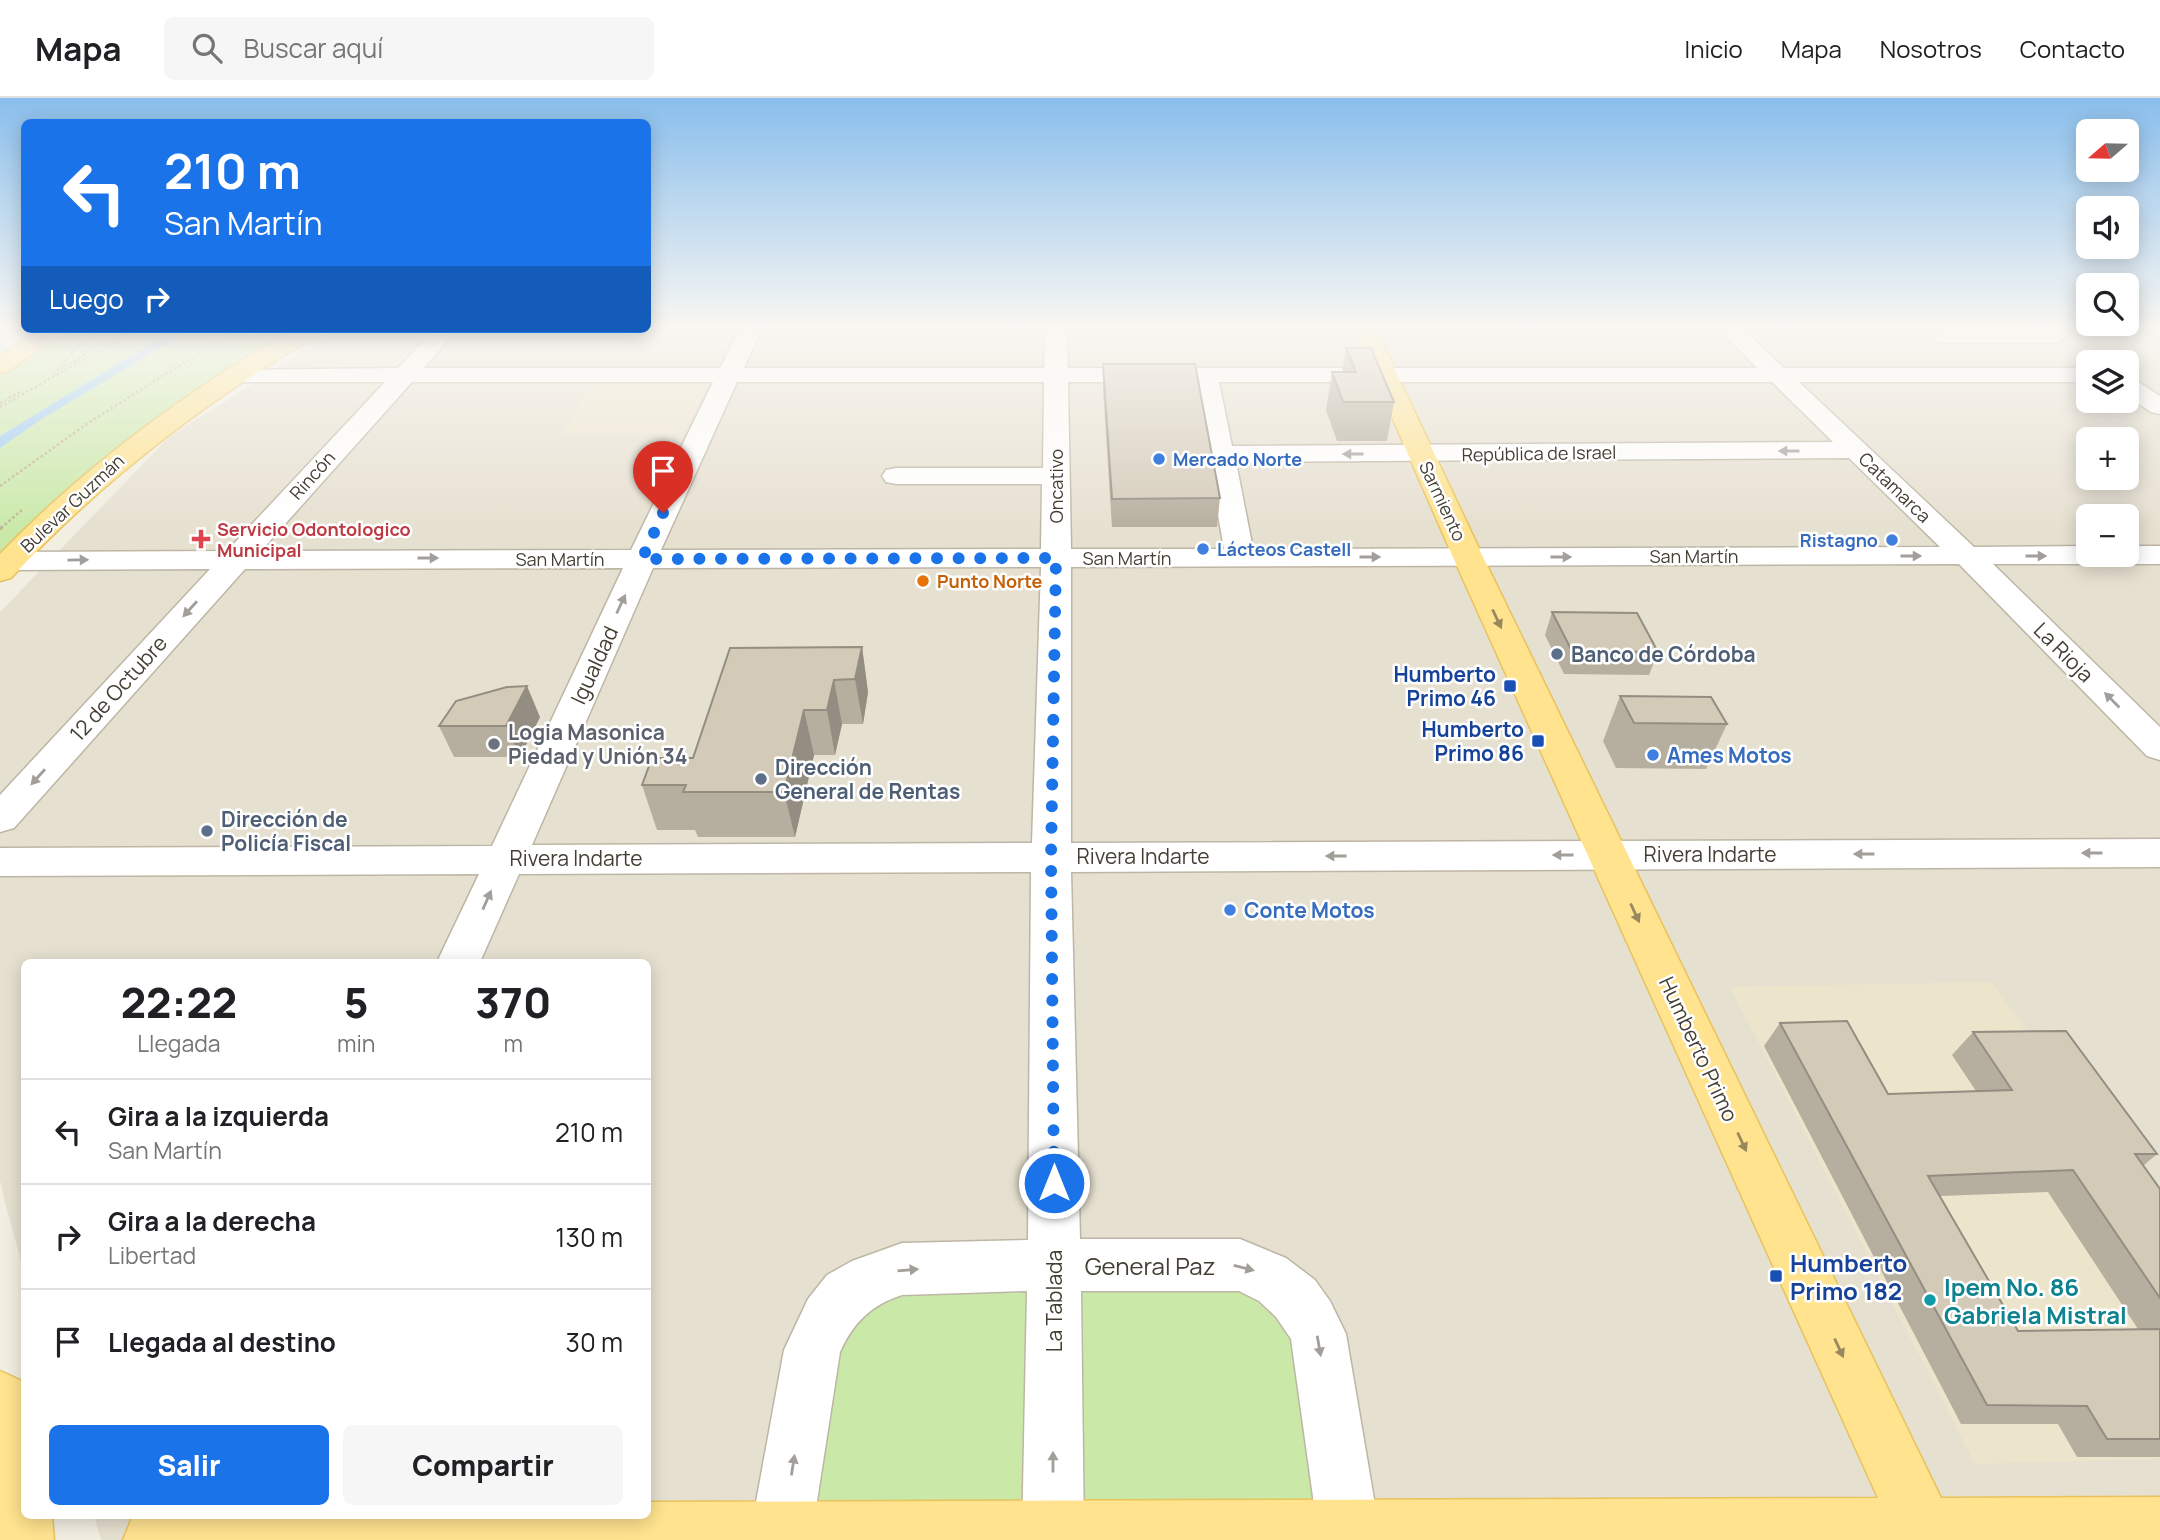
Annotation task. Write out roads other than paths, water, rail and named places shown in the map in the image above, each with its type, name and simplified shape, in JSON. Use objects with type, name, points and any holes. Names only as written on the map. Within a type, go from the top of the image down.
[{"type":"main road","name":"Bulevar Guzmán","points":[[5,566],[118,459],[200,397]]},
{"type":"main road","name":"Sarmiento","points":[[1395,397],[1468,557]]},
{"type":"main road","name":"Humberto Primo","points":[[1468,557],[1926,1534]]},
{"type":"main road","points":[[0,1400],[8,1422],[20,1482],[21,1501]]},
{"type":"main road","points":[[22,1519],[23,1540]]},
{"type":"main road","points":[[190,1533],[1350,1536],[1926,1534],[2160,1528]]},
{"type":"street","name":"Rincón","points":[[236,558],[383,397]]},
{"type":"street","name":"Igualdad","points":[[459,959],[717,397]]},
{"type":"street","name":"Oncativo","points":[[1056,397],[1056,558]]},
{"type":"street","points":[[1210,397],[1240,558]]},
{"type":"street","name":"Catamarca","points":[[1801,397],[1967,556]]},
{"type":"street","name":"República de Israel","points":[[1221,454],[1857,450]]},
{"type":"street","points":[[897,466],[1056,464]]},
{"type":"street","name":"San Martín","points":[[5,566],[236,558],[2160,555]]},
{"type":"street","name":"La Rioja","points":[[1967,556],[2160,748]]},
{"type":"street","name":"12 de Octubre","points":[[0,818],[236,558]]},
{"type":"street","name":"La Tablada","points":[[1053,1535],[1051,857],[1056,558]]},
{"type":"street","name":"Rivera Indarte","points":[[0,862],[2160,853]]},
{"type":"street","name":"General Paz","points":[[781,1536],[812,1350],[827,1318],[846,1294],[871,1279],[902,1269],[1054,1265],[1240,1265],[1265,1274],[1286,1288],[1304,1306],[1318,1334],[1350,1536]]},
{"type":"water","points":[[63,397],[78,397],[0,448],[0,436]]},
{"type":"place","name":"Mercado Norte","points":[[1159,459]]},
{"type":"place","name":"Servicio Odontologico Municipal","points":[[201,539]]},
{"type":"place","name":"Ristagno","points":[[1892,540]]},
{"type":"place","name":"Lácteos Castell","points":[[1203,549]]},
{"type":"place","name":"Punto Norte","points":[[923,581]]},
{"type":"place","name":"Banco de Córdoba","points":[[1557,654]]},
{"type":"place","name":"Humberto Primo 46","points":[[1510,686]]},
{"type":"place","name":"Humberto Primo 86","points":[[1538,741]]},
{"type":"place","name":"Logia Masonica Piedad y Unión 34","points":[[494,744]]},
{"type":"place","name":"Ames Motos","points":[[1653,755]]},
{"type":"place","name":"Dirección General de Rentas","points":[[761,779]]},
{"type":"place","name":"Dirección de Policía Fiscal","points":[[207,831]]},
{"type":"place","name":"Conte Motos","points":[[1230,910]]},
{"type":"place","name":"Humberto Primo 182","points":[[1776,1276]]},
{"type":"place","name":"Ipem No. 86 Gabriela Mistral","points":[[1930,1300]]}]
